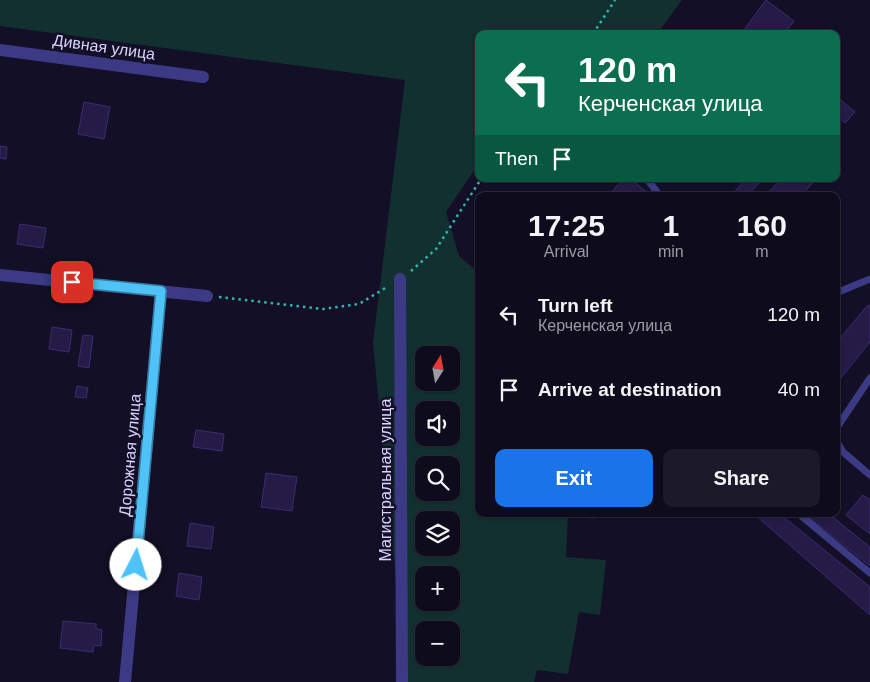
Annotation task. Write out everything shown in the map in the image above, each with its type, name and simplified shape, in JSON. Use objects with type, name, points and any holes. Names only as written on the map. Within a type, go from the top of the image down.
[{"type":"street","name":"Дивная улица","points":[[0,50],[203,77]]},
{"type":"street","points":[[0,275],[207,296]]},
{"type":"street","name":"Магистральная улица","points":[[400,279],[402,682]]},
{"type":"street","name":"Дорожная улица","points":[[125,682],[161,291]]},
{"type":"lane","points":[[648,182],[657,192]]},
{"type":"lane","points":[[840,292],[870,280]]},
{"type":"lane","points":[[840,423],[870,378]]},
{"type":"lane","points":[[840,447],[843,452],[870,475]]},
{"type":"lane","points":[[803,517],[870,573]]},
{"type":"path","points":[[596,30],[615,0]]},
{"type":"path","points":[[207,296],[323,309],[359,304],[407,274],[436,249],[478,182]]},
{"type":"green space","points":[[0,0],[682,0],[660,30],[475,30],[475,169],[446,212],[459,256],[475,270],[475,517],[568,517],[566,557],[606,560],[600,615],[579,612],[568,674],[537,670],[534,682],[406,682],[373,343],[405,80],[0,26]]},
{"type":"building","points":[[766,0],[794,21],[787,30],[744,30]]},
{"type":"building","points":[[840,99],[855,112],[845,123],[840,119]]},
{"type":"building","points":[[84,102],[110,107],[104,139],[78,134]]},
{"type":"building","points":[[0,146],[7,147],[6,159],[0,158]]},
{"type":"building","points":[[620,182],[635,182],[646,192],[612,192]]},
{"type":"building","points":[[743,182],[760,182],[751,192],[735,192]]},
{"type":"building","points":[[778,182],[813,182],[805,192],[769,192]]},
{"type":"building","points":[[20,224],[46,228],[43,248],[17,244]]},
{"type":"building","points":[[868,305],[870,306],[870,342],[840,379],[840,338]]},
{"type":"building","points":[[52,327],[72,330],[69,352],[49,349]]},
{"type":"building","points":[[83,335],[93,336],[89,368],[78,366]]},
{"type":"building","points":[[77,386],[88,388],[86,398],[75,397]]},
{"type":"building","points":[[196,430],[224,434],[222,451],[193,447]]},
{"type":"building","points":[[266,473],[297,477],[292,511],[261,507]]},
{"type":"building","points":[[863,495],[870,500],[870,534],[846,515]]},
{"type":"building","points":[[757,517],[784,517],[870,587],[870,615]]},
{"type":"building","points":[[809,517],[833,517],[870,547],[870,566]]},
{"type":"building","points":[[190,523],[214,527],[211,549],[187,546]]},
{"type":"building","points":[[179,573],[202,577],[199,600],[176,596]]},
{"type":"building","points":[[63,621],[96,624],[96,629],[102,630],[101,646],[94,645],[93,652],[60,648]]},
{"type":"route","points":[[72,282],[161,291],[136,565]]}]
